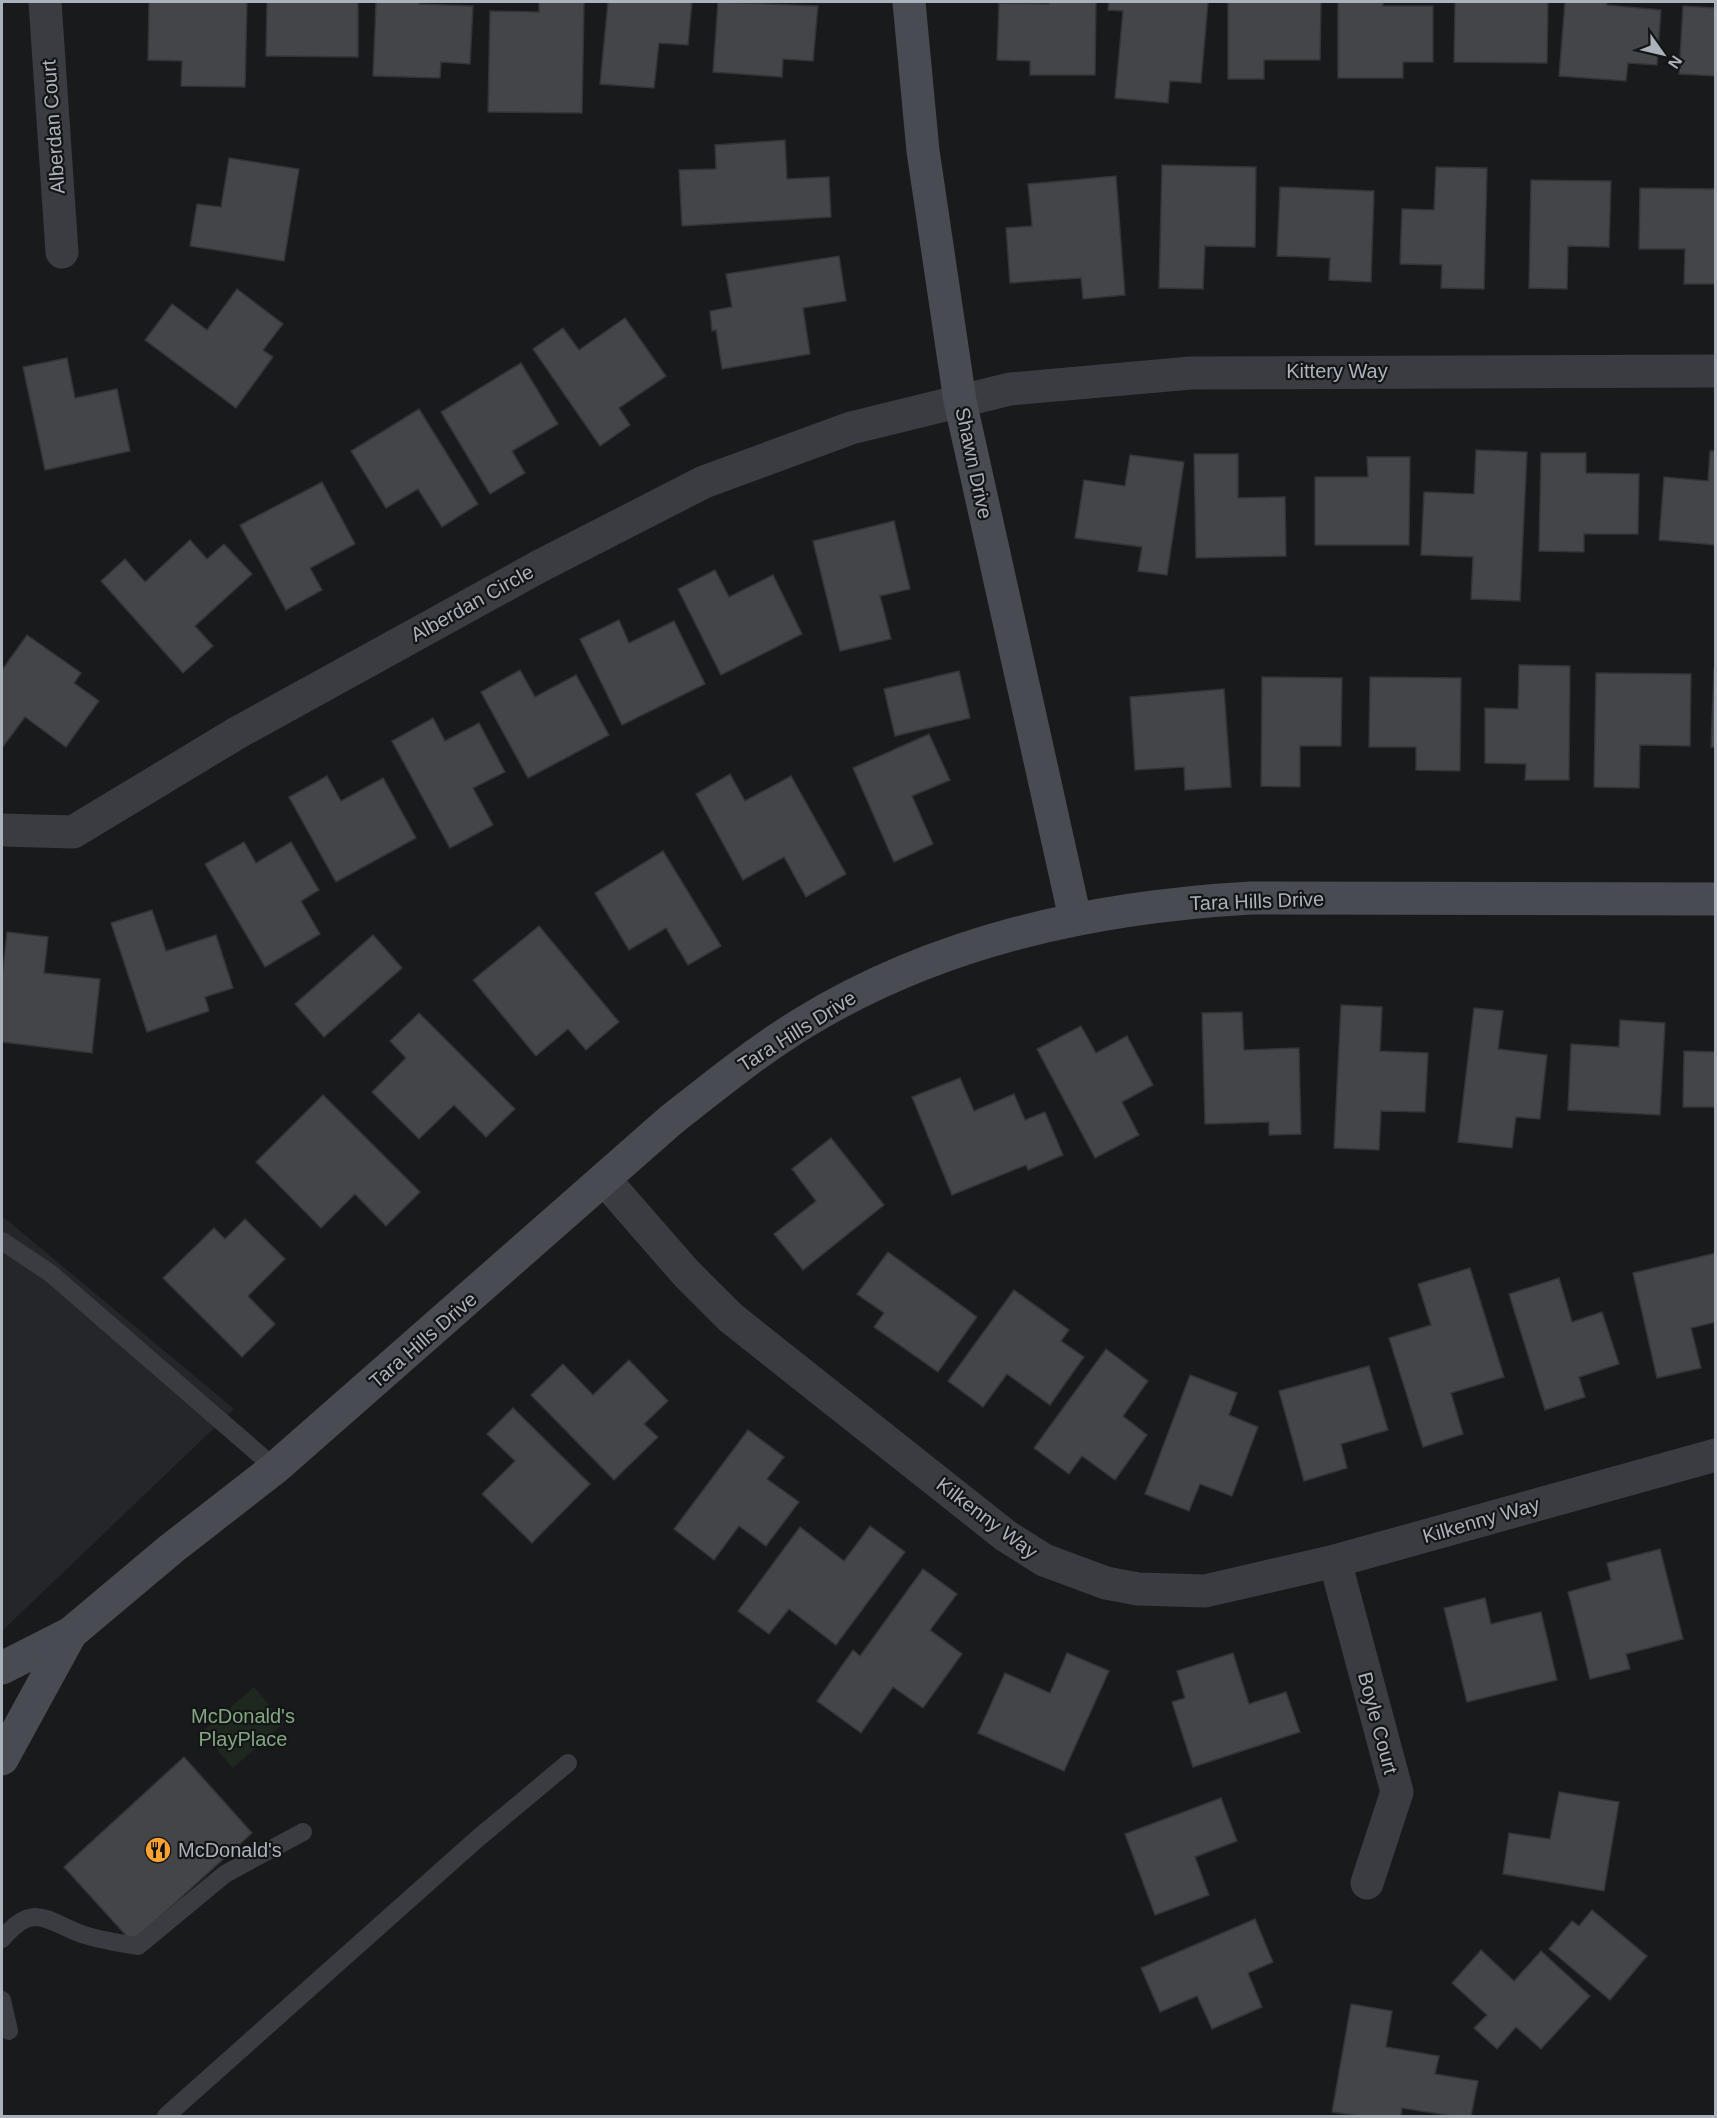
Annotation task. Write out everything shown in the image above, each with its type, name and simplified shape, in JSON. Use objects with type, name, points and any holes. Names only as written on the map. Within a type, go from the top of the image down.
[{"type":"street","name":"Alberdan Court","points":[[45,2],[62,252]]},
{"type":"street","name":"Shawn Drive","points":[[909,2],[923,151],[960,400],[1075,918]]},
{"type":"street","name":"Kittery Way","points":[[960,400],[1010,389],[1191,373],[1716,371]]},
{"type":"street","name":"Alberdan Circle","points":[[2,830],[73,832],[247,727],[540,566],[704,482],[851,428],[960,400]]},
{"type":"street","name":"Tara Hills Drive","points":[[2,1668],[71,1633],[171,1549],[275,1468],[671,1120],[739,1065],[839,1003],[928,961],[984,940],[1075,918],[1185,902],[1251,898],[1716,899]]},
{"type":"street","name":"Kilkenny Way","points":[[604,1179],[686,1273],[731,1318],[1006,1536],[1044,1560],[1106,1583],[1170,1591],[1205,1591],[1335,1561],[1716,1455]]},
{"type":"street","name":"Boyle Court","points":[[1335,1561],[1397,1792],[1367,1883]]},
{"type":"street","name":"Tara Hills Drive","points":[[2,1759],[71,1633]]},
{"type":"lane","points":[[2,1242],[50,1273],[275,1468]]},
{"type":"lane","points":[[166,2116],[477,1839],[568,1763]]},
{"type":"lane","points":[[2,1939],[20,1921],[44,1916],[80,1933],[138,1946],[225,1874],[303,1832]]},
{"type":"lane","points":[[2,2000],[9,2031]]},
{"type":"shaded area","points":[[2,1216],[234,1409],[2,1631]]},
{"type":"green space","name":"McDonald's PlayPlace","points":[[254,1687],[284,1723],[233,1768],[202,1732]]},
{"type":"building","points":[[149,2],[247,2],[245,87],[181,86],[182,61],[148,60]]},
{"type":"building","points":[[267,2],[358,2],[358,57],[266,56]]},
{"type":"building","points":[[376,2],[420,2],[419,4],[473,6],[470,64],[441,62],[440,78],[373,76]]},
{"type":"building","points":[[539,2],[584,2],[582,113],[488,112],[490,11],[539,12]]},
{"type":"building","points":[[608,2],[692,2],[688,45],[659,43],[654,88],[600,84]]},
{"type":"building","points":[[718,2],[818,6],[813,61],[783,59],[782,77],[713,72]]},
{"type":"building","points":[[1049,2],[1096,2],[1095,75],[1030,75],[1030,61],[997,60],[999,3],[1049,4]]},
{"type":"building","points":[[1109,2],[1208,2],[1201,83],[1170,81],[1168,103],[1115,98],[1123,11],[1108,10]]},
{"type":"building","points":[[1228,2],[1321,2],[1320,60],[1264,60],[1264,79],[1228,79]]},
{"type":"building","points":[[1338,2],[1383,2],[1383,6],[1433,6],[1433,62],[1403,62],[1403,78],[1338,78]]},
{"type":"building","points":[[1455,2],[1548,2],[1547,63],[1454,62]]},
{"type":"building","points":[[1565,2],[1607,2],[1607,5],[1661,10],[1657,65],[1628,63],[1626,81],[1559,76]]},
{"type":"building","points":[[1683,6],[1716,8],[1716,76],[1679,74]]},
{"type":"building","points":[[785,140],[787,179],[829,177],[831,217],[682,226],[679,170],[716,169],[715,145]]},
{"type":"building","points":[[229,158],[299,169],[284,261],[190,246],[197,204],[221,207]]},
{"type":"building","points":[[1162,165],[1256,167],[1255,247],[1205,246],[1203,289],[1159,288]]},
{"type":"building","points":[[1436,167],[1487,168],[1484,289],[1441,288],[1442,265],[1400,264],[1402,209],[1434,210]]},
{"type":"building","points":[[1116,176],[1125,295],[1083,299],[1081,278],[1010,283],[1006,228],[1032,226],[1028,184]]},
{"type":"building","points":[[1531,180],[1611,181],[1609,247],[1568,246],[1567,289],[1529,288]]},
{"type":"building","points":[[1280,187],[1374,191],[1371,282],[1329,280],[1330,258],[1277,256]]},
{"type":"building","points":[[1640,188],[1716,189],[1716,284],[1684,284],[1685,249],[1639,249]]},
{"type":"building","points":[[839,256],[846,301],[803,308],[810,354],[722,369],[716,330],[712,331],[710,311],[732,307],[726,274]]},
{"type":"building","points":[[237,289],[283,324],[263,350],[273,357],[236,408],[145,340],[172,304],[207,330]]},
{"type":"building","points":[[625,318],[666,376],[619,408],[630,425],[600,446],[533,349],[563,328],[579,350]]},
{"type":"building","points":[[67,358],[75,398],[117,389],[130,451],[45,470],[23,367]]},
{"type":"building","points":[[521,363],[558,424],[512,451],[525,473],[490,494],[441,412]]},
{"type":"building","points":[[419,409],[478,504],[442,527],[418,489],[386,508],[351,451]]},
{"type":"building","points":[[1476,450],[1527,452],[1520,601],[1471,599],[1473,557],[1421,555],[1424,492],[1474,494]]},
{"type":"building","points":[[1710,451],[1716,451],[1716,545],[1659,540],[1664,477],[1708,481]]},
{"type":"building","points":[[1541,453],[1586,453],[1586,473],[1639,474],[1638,534],[1584,534],[1584,552],[1539,551]]},
{"type":"building","points":[[1194,454],[1238,454],[1238,498],[1285,497],[1286,556],[1196,558]]},
{"type":"building","points":[[1130,455],[1184,462],[1167,575],[1138,571],[1142,547],[1075,538],[1084,480],[1125,486]]},
{"type":"building","points":[[1367,457],[1410,457],[1409,545],[1315,545],[1315,477],[1368,477]]},
{"type":"building","points":[[322,482],[355,544],[310,568],[322,590],[286,610],[240,525]]},
{"type":"building","points":[[894,521],[910,589],[880,596],[891,639],[840,651],[813,541]]},
{"type":"building","points":[[190,540],[207,559],[224,544],[252,574],[195,626],[213,646],[183,673],[101,581],[125,559],[145,582]]},
{"type":"building","points":[[715,570],[729,597],[773,575],[802,634],[721,675],[678,589]]},
{"type":"building","points":[[619,620],[629,643],[674,621],[705,684],[622,725],[580,639]]},
{"type":"building","points":[[27,635],[81,673],[74,683],[99,701],[66,747],[25,717],[2,748],[2,670]]},
{"type":"building","points":[[1519,665],[1570,666],[1569,780],[1525,780],[1526,764],[1485,763],[1485,708],[1518,709]]},
{"type":"building","points":[[1714,669],[1716,669],[1716,747],[1711,747]]},
{"type":"building","points":[[520,670],[535,697],[576,675],[609,735],[528,778],[481,692]]},
{"type":"building","points":[[959,671],[970,718],[895,736],[884,689]]},
{"type":"building","points":[[1596,673],[1691,674],[1690,746],[1640,745],[1639,788],[1594,787]]},
{"type":"building","points":[[1262,677],[1342,678],[1341,746],[1300,746],[1300,787],[1261,786]]},
{"type":"building","points":[[1370,677],[1461,678],[1460,771],[1416,770],[1416,747],[1369,747]]},
{"type":"building","points":[[1224,689],[1231,787],[1185,790],[1184,767],[1135,770],[1130,697]]},
{"type":"building","points":[[433,718],[445,741],[479,723],[505,772],[473,788],[493,825],[450,848],[392,741]]},
{"type":"building","points":[[929,734],[950,780],[912,796],[933,844],[894,862],[853,768]]},
{"type":"building","points":[[730,774],[745,801],[791,776],[846,874],[806,897],[784,857],[743,880],[696,794]]},
{"type":"building","points":[[327,776],[341,801],[383,778],[416,838],[336,882],[289,797]]},
{"type":"building","points":[[244,842],[256,863],[291,842],[319,890],[301,901],[320,934],[265,967],[205,864]]},
{"type":"building","points":[[663,851],[721,946],[688,965],[666,928],[629,950],[595,893]]},
{"type":"building","points":[[152,910],[166,951],[216,935],[233,988],[205,997],[209,1011],[147,1032],[111,923]]},
{"type":"building","points":[[539,926],[619,1022],[586,1050],[568,1029],[536,1056],[473,980]]},
{"type":"building","points":[[7,932],[48,937],[44,973],[100,979],[92,1053],[2,1042],[2,978]]},
{"type":"building","points":[[373,935],[402,968],[324,1037],[295,1004]]},
{"type":"building","points":[[1341,1005],[1382,1007],[1380,1051],[1428,1053],[1425,1112],[1381,1111],[1379,1150],[1334,1148]]},
{"type":"building","points":[[1474,1008],[1503,1011],[1498,1049],[1547,1055],[1540,1119],[1516,1117],[1512,1148],[1458,1142]]},
{"type":"building","points":[[1242,1012],[1244,1050],[1299,1048],[1301,1134],[1269,1135],[1269,1122],[1205,1124],[1202,1013]]},
{"type":"building","points":[[419,1013],[515,1109],[486,1137],[454,1105],[419,1139],[372,1092],[406,1058],[390,1041]]},
{"type":"building","points":[[1620,1020],[1665,1023],[1660,1115],[1568,1110],[1571,1044],[1619,1047]]},
{"type":"building","points":[[1081,1026],[1096,1053],[1127,1036],[1153,1085],[1122,1102],[1139,1135],[1095,1158],[1037,1049]]},
{"type":"building","points":[[1684,1051],[1716,1052],[1716,1107],[1683,1107]]},
{"type":"building","points":[[960,1078],[974,1111],[1014,1094],[1025,1120],[1045,1112],[1063,1155],[1028,1170],[1026,1165],[952,1195],[912,1097]]},
{"type":"building","points":[[323,1095],[420,1192],[386,1226],[355,1194],[321,1228],[256,1162]]},
{"type":"building","points":[[831,1138],[884,1205],[803,1270],[774,1234],[816,1201],[792,1169]]},
{"type":"building","points":[[245,1219],[285,1259],[248,1296],[275,1324],[242,1357],[163,1278],[214,1228],[225,1239]]},
{"type":"building","points":[[888,1252],[977,1317],[938,1372],[874,1327],[884,1313],[857,1294]]},
{"type":"building","points":[[1716,1253],[1716,1322],[1691,1328],[1701,1368],[1657,1378],[1633,1273]]},
{"type":"building","points":[[1470,1268],[1504,1377],[1451,1393],[1463,1434],[1423,1447],[1389,1338],[1431,1325],[1418,1284]]},
{"type":"building","points":[[1559,1278],[1572,1322],[1602,1312],[1619,1364],[1579,1377],[1585,1397],[1545,1410],[1509,1294]]},
{"type":"building","points":[[1014,1290],[1069,1330],[1061,1341],[1084,1357],[1050,1405],[1007,1374],[983,1407],[948,1381]]},
{"type":"building","points":[[1106,1349],[1148,1381],[1123,1416],[1147,1435],[1115,1480],[1082,1456],[1069,1474],[1034,1448]]},
{"type":"building","points":[[629,1360],[668,1401],[644,1424],[658,1437],[614,1480],[531,1395],[563,1364],[593,1395]]},
{"type":"building","points":[[1369,1366],[1388,1430],[1341,1444],[1347,1468],[1304,1481],[1279,1391]]},
{"type":"building","points":[[1190,1375],[1237,1393],[1229,1415],[1258,1427],[1232,1496],[1200,1484],[1189,1511],[1145,1494]]},
{"type":"building","points":[[513,1408],[590,1484],[532,1543],[482,1494],[515,1461],[487,1434]]},
{"type":"building","points":[[748,1430],[784,1457],[767,1479],[799,1502],[766,1546],[739,1526],[714,1560],[674,1529]]},
{"type":"building","points":[[870,1526],[905,1552],[836,1645],[789,1609],[769,1634],[738,1611],[800,1527],[844,1561]]},
{"type":"building","points":[[1660,1549],[1683,1639],[1626,1654],[1630,1669],[1590,1679],[1568,1592],[1611,1580],[1607,1563]]},
{"type":"building","points":[[923,1569],[957,1594],[930,1630],[962,1654],[923,1708],[893,1687],[861,1733],[817,1701],[853,1650],[860,1656]]},
{"type":"building","points":[[1485,1598],[1491,1624],[1541,1612],[1557,1680],[1467,1702],[1444,1608]]},
{"type":"building","points":[[1067,1653],[1109,1671],[1064,1771],[978,1733],[1005,1673],[1050,1693]]},
{"type":"building","points":[[1233,1653],[1249,1704],[1286,1692],[1300,1732],[1193,1767],[1172,1702],[1185,1698],[1177,1671]]},
{"type":"building","name":"McDonald's","points":[[184,1757],[252,1833],[132,1942],[64,1867]]},
{"type":"building","points":[[1559,1792],[1619,1802],[1604,1891],[1503,1874],[1509,1833],[1550,1839]]},
{"type":"building","points":[[1221,1798],[1237,1841],[1195,1857],[1209,1895],[1155,1915],[1125,1834]]},
{"type":"building","points":[[1592,1910],[1647,1956],[1610,2000],[1549,1949],[1572,1921],[1579,1926]]},
{"type":"building","points":[[1255,1919],[1273,1962],[1248,1973],[1262,2007],[1212,2029],[1197,1996],[1160,2012],[1141,1968]]},
{"type":"building","points":[[1481,1950],[1514,1981],[1541,1951],[1590,1996],[1541,2049],[1516,2027],[1497,2049],[1474,2028],[1487,2015],[1452,1983]]},
{"type":"building","points":[[1351,2004],[1392,2011],[1386,2047],[1439,2056],[1435,2074],[1478,2081],[1471,2116],[1452,2116],[1402,2108],[1401,2116],[1359,2116],[1332,2112]]},
{"type":"place","name":"McDonald's","points":[[158,1850]]}]
